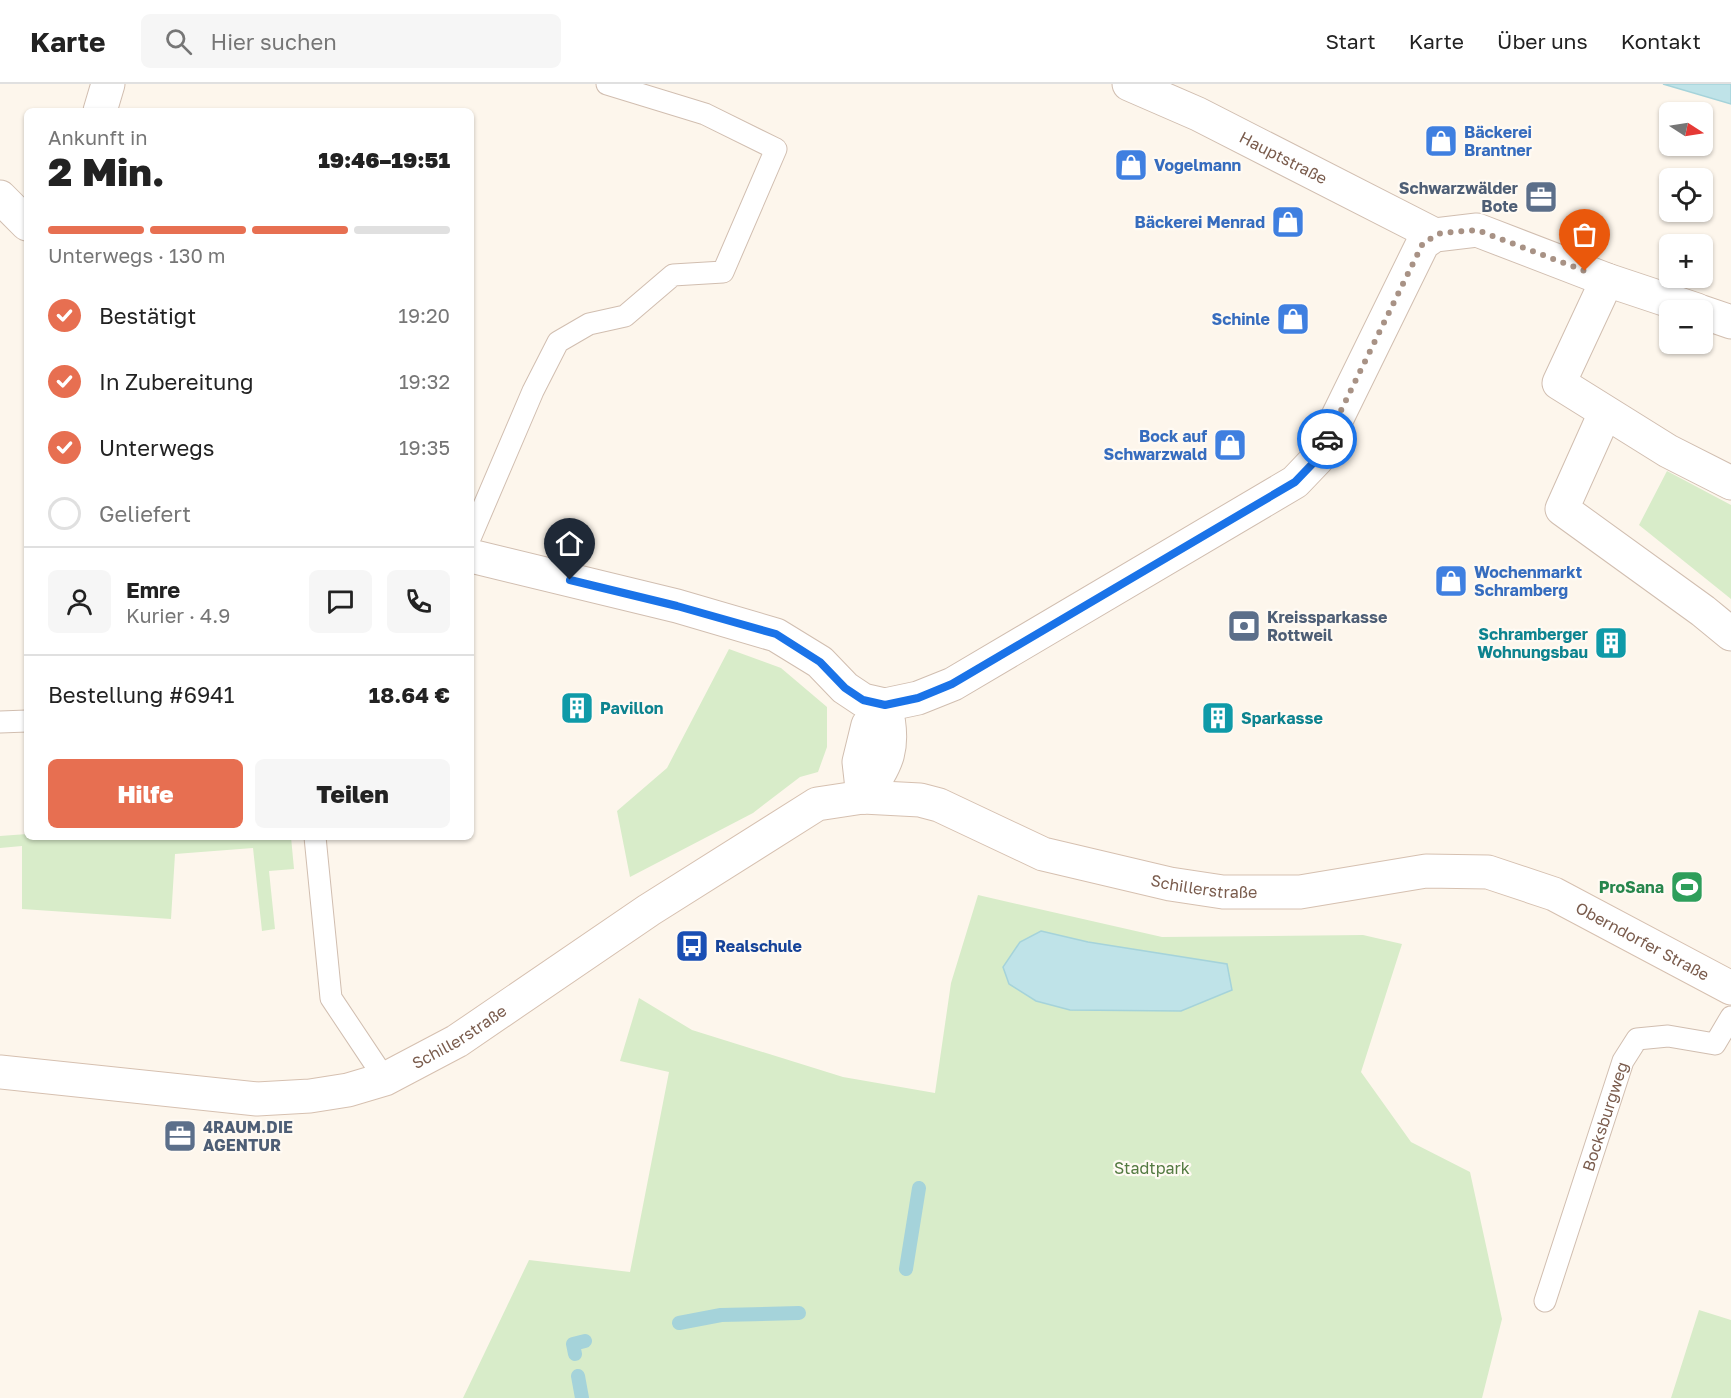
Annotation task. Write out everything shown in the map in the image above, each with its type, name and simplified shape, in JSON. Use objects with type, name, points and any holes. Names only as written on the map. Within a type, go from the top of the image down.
[{"type":"street","points":[[101,108],[108,84]]},
{"type":"street","name":"Hauptstraße","points":[[1129,84],[1198,114],[1435,235]]},
{"type":"street","points":[[0,197],[24,221]]},
{"type":"street","points":[[474,557],[677,606],[776,634],[820,662],[845,688],[863,700],[885,705],[918,698],[952,684],[1295,482],[1317,459],[1423,243],[1435,235],[1477,230],[1606,280],[1667,300]]},
{"type":"street","points":[[1606,280],[1559,383],[1668,451],[1731,483]]},
{"type":"street","points":[[1713,316],[1731,322]]},
{"type":"street","points":[[1605,413],[1562,509],[1731,634]]},
{"type":"street","points":[[862,797],[859,762],[862,741],[868,725],[885,705]]},
{"type":"street","name":"Schillerstraße","points":[[0,1072],[257,1099],[338,1092],[385,1079],[458,1041],[649,910],[817,804],[862,797],[920,800],[939,805],[1043,854],[1159,882],[1223,892],[1300,892],[1438,870],[1488,872],[1554,894]]},
{"type":"street","name":"Oberndorfer Straße","points":[[1554,894],[1731,988]]},
{"type":"lane","points":[[474,529],[532,391],[558,342],[589,324],[625,316],[674,275],[723,272],[776,149],[705,114],[607,84]]},
{"type":"lane","points":[[0,722],[24,721]]},
{"type":"lane","points":[[315,840],[332,998],[385,1079]]},
{"type":"lane","name":"Bocksburgweg","points":[[1545,1301],[1623,1061],[1637,1039],[1668,1036],[1714,1044],[1731,1017]]},
{"type":"green space","points":[[1667,471],[1731,505],[1731,599],[1639,525]]},
{"type":"green space","points":[[729,649],[781,668],[827,707],[827,747],[818,772],[800,777],[753,813],[630,877],[617,811],[667,768]]},
{"type":"green space","points":[[24,834],[24,840],[291,840],[294,869],[269,871],[275,929],[262,931],[253,848],[175,854],[171,919],[22,909],[22,846],[0,848],[0,836]]},
{"type":"green space","name":"Stadtpark","points":[[978,895],[1162,937],[1363,935],[1402,944],[1361,1072],[1411,1142],[1470,1172],[1502,1319],[1482,1398],[463,1398],[529,1260],[630,1272],[669,1072],[620,1061],[639,998],[692,1030],[843,1077],[935,1093],[951,983]]},
{"type":"green space","points":[[1699,1310],[1731,1320],[1731,1398],[1671,1398]]},
{"type":"water","points":[[1663,84],[1731,84],[1731,104]]},
{"type":"water","points":[[1041,931],[1088,942],[1227,964],[1232,990],[1181,1011],[1070,1010],[1036,1001],[1009,984],[1003,967],[1020,942]]},
{"type":"waterway","points":[[906,1269],[919,1188]]},
{"type":"waterway","points":[[679,1323],[721,1315],[799,1313]]},
{"type":"waterway","points":[[575,1354],[573,1344],[585,1341]]},
{"type":"waterway","points":[[578,1376],[582,1398]]},
{"type":"way so far","points":[[1327,439],[1423,243],[1429,238],[1441,233],[1477,230],[1585,271]]},
{"type":"place","name":"Bäckerei Brantner","points":[[1441,141]]},
{"type":"place","name":"Vogelmann","points":[[1131,165]]},
{"type":"place","name":"Schwarzwälder Bote","points":[[1541,197]]},
{"type":"place","name":"Bäckerei Menrad","points":[[1288,222]]},
{"type":"place","name":"Schinle","points":[[1293,319]]},
{"type":"place","name":"Bock auf Schwarzwald","points":[[1230,445]]},
{"type":"place","name":"Wochenmarkt Schramberg","points":[[1451,581]]},
{"type":"place","name":"Kreissparkasse Rottweil","points":[[1244,626]]},
{"type":"place","name":"Schramberger Wohnungsbau","points":[[1611,643]]},
{"type":"place","name":"Pavillon","points":[[577,708]]},
{"type":"place","name":"Sparkasse","points":[[1218,718]]},
{"type":"place","name":"ProSana","points":[[1687,887]]},
{"type":"place","name":"Realschule","points":[[692,946]]},
{"type":"place","name":"4RAUM.DIE AGENTUR","points":[[180,1136]]},
{"type":"route","points":[[570,580],[677,606],[776,634],[820,662],[845,688],[863,700],[885,705],[918,698],[973,673],[1295,482],[1317,459],[1327,439]]}]
